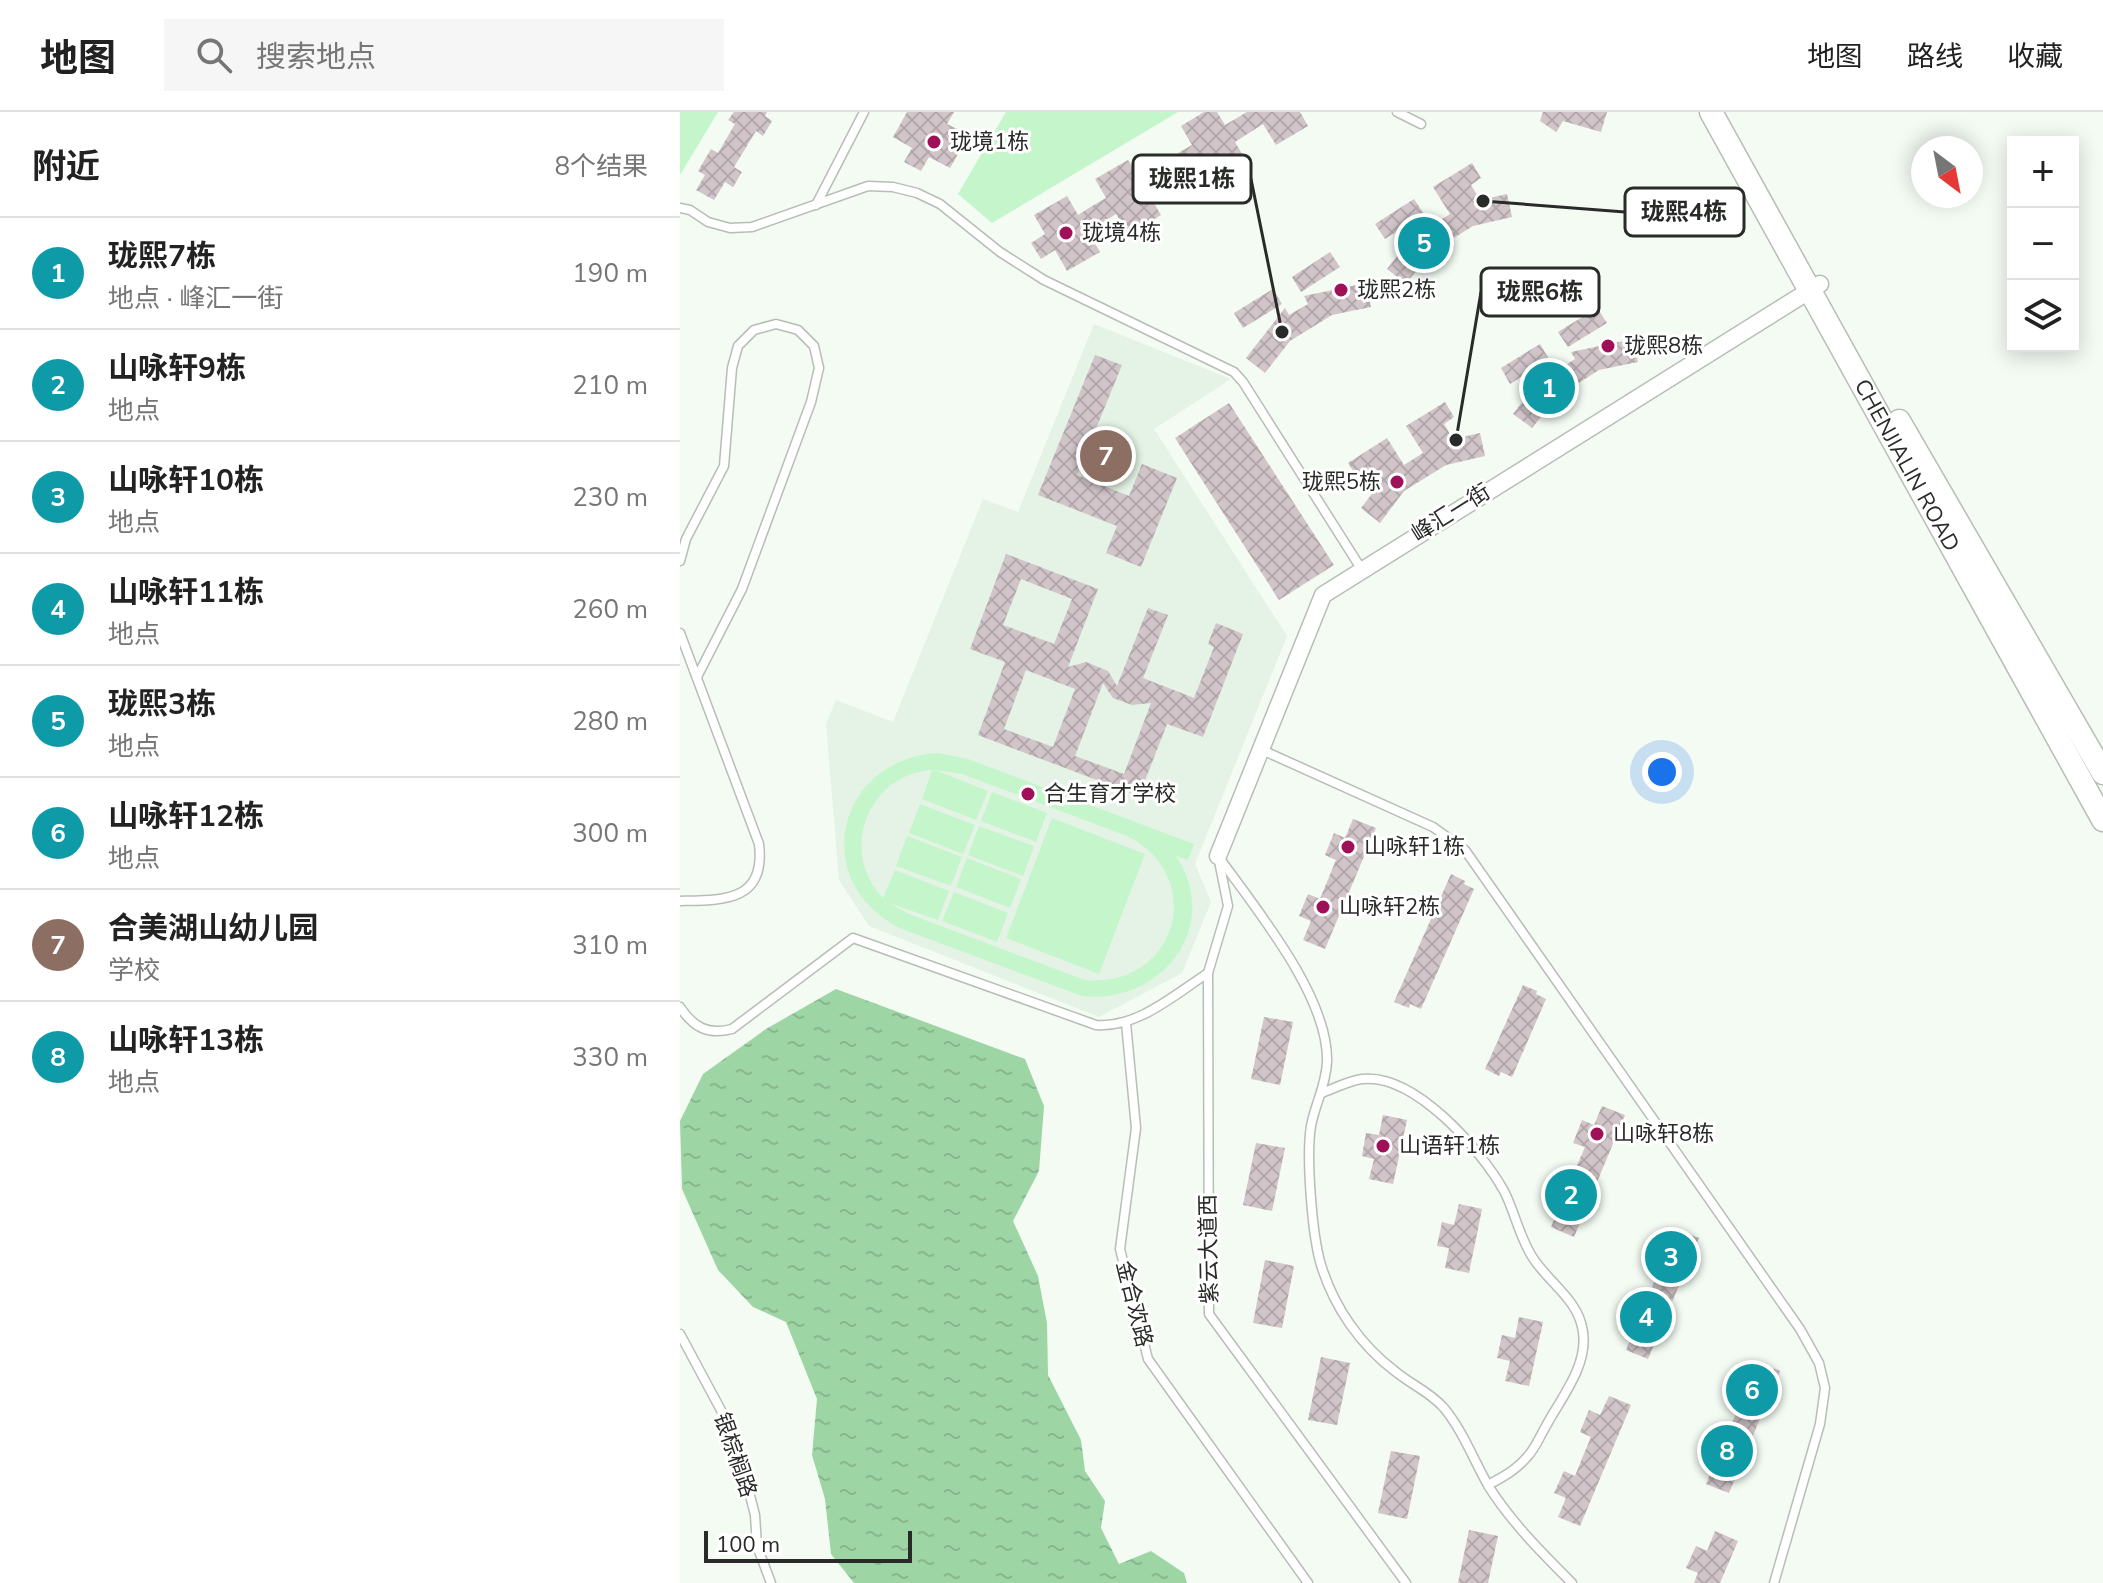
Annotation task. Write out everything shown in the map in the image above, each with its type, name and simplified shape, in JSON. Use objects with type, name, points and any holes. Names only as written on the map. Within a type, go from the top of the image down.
[{"type":"main road","name":"CHENJIALIN ROAD","points":[[1711,112],[1828,311],[2103,820]]},
{"type":"main road","name":"CHENJIALIN ROAD","points":[[1727,112],[1811,281]]},
{"type":"main road","name":"CHENJIALIN ROAD","points":[[1828,311],[2103,773]]},
{"type":"street","name":"峰汇一街","points":[[1218,856],[1323,595],[1811,281]]},
{"type":"lane","points":[[816,205],[864,112]]},
{"type":"lane","points":[[1397,112],[1421,124]]},
{"type":"lane","points":[[680,208],[690,210],[708,222],[730,228],[752,227],[868,186],[893,187],[917,193],[940,204],[1000,252],[1044,280],[1234,372],[1362,570]]},
{"type":"lane","points":[[680,561],[686,539],[724,466],[732,368],[738,346],[754,330],[776,324],[798,330],[814,346],[819,368],[811,402],[742,589],[697,677]]},
{"type":"lane","points":[[680,633],[759,844],[761,861],[751,884],[731,898],[680,901]]},
{"type":"lane","points":[[1261,749],[1433,827],[1465,850],[1800,1329],[1819,1363],[1825,1388],[1820,1424],[1774,1583]]},
{"type":"lane","points":[[1218,856],[1313,998],[1326,1040],[1327,1062],[1322,1093],[1311,1122],[1309,1139],[1313,1229],[1320,1263],[1332,1295],[1349,1325],[1371,1351],[1444,1408],[1488,1485],[1518,1527],[1572,1583]]},
{"type":"lane","name":"紫云大道西","points":[[1218,856],[1228,906],[1208,973],[1209,1314],[1406,1583]]},
{"type":"lane","points":[[680,1009],[702,1030],[718,1032],[732,1029],[853,938],[1096,1025],[1126,1023],[1208,973]]},
{"type":"lane","name":"金合欢路","points":[[1126,1023],[1136,1128],[1120,1249],[1148,1359],[1308,1583]]},
{"type":"lane","points":[[1322,1093],[1363,1079],[1380,1080],[1431,1106],[1461,1131],[1486,1161],[1506,1195],[1531,1256],[1577,1312],[1583,1331],[1583,1351],[1577,1370],[1530,1455],[1511,1473],[1488,1485]]},
{"type":"lane","name":"银棕榈路","points":[[680,1334],[723,1414],[742,1464],[755,1515],[757,1546],[771,1583]]},
{"type":"shaded area","points":[[680,112],[718,112],[680,175]]},
{"type":"shaded area","points":[[1006,112],[1178,112],[992,223],[958,194]]},
{"type":"shaded area","name":"合生育才学校","points":[[1094,324],[1231,379],[1154,429],[1287,636],[1195,864],[1211,902],[1182,973],[1099,1017],[869,926],[839,880],[826,724],[836,700],[893,722],[983,499],[1018,512]]},
{"type":"shaded area","points":[[937,753],[968,759],[1194,844],[1188,860],[1176,856],[1189,883],[1192,909],[1188,934],[1176,956],[1159,974],[1137,988],[1111,995],[1082,996],[902,929],[872,909],[853,884],[845,855],[846,827],[856,800],[875,777],[902,761]],"holes":[[[932,770],[922,799],[976,820],[988,791],[935,770],[962,774],[1127,836],[1152,854],[1168,877],[1174,902],[1171,927],[1160,949],[1141,967],[1116,978],[1085,980],[909,914],[889,903],[938,920],[949,891],[895,870],[883,898],[870,879],[863,859],[862,838],[867,818],[877,800],[891,785],[910,775]]]},
{"type":"shaded area","points":[[992,792],[1047,813],[1036,842],[981,821]]},
{"type":"shaded area","points":[[920,804],[975,825],[963,854],[909,833]]},
{"type":"shaded area","points":[[1052,818],[1145,854],[1099,974],[1006,938]]},
{"type":"shaded area","points":[[979,826],[1034,846],[1023,876],[968,855]]},
{"type":"shaded area","points":[[907,836],[962,857],[951,886],[896,866]]},
{"type":"shaded area","points":[[967,858],[1021,879],[1010,908],[956,887]]},
{"type":"shaded area","points":[[954,892],[1008,913],[997,942],[942,921]]},
{"type":"water","points":[[836,989],[1025,1059],[1044,1106],[1039,1171],[1013,1221],[1038,1276],[1047,1323],[1048,1375],[1081,1440],[1085,1471],[1105,1501],[1101,1528],[1119,1564],[1151,1551],[1184,1573],[1187,1583],[854,1583],[831,1554],[825,1499],[812,1455],[817,1399],[786,1322],[753,1307],[718,1270],[682,1189],[680,1121],[703,1074],[766,1029]]},
{"type":"building","points":[[734,112],[767,112],[765,116],[772,121],[763,136],[756,131],[734,167],[742,172],[733,187],[725,182],[714,200],[696,190],[705,175],[698,171],[711,149],[718,153],[735,124],[728,120]]},
{"type":"building","name":"珑境1栋","points":[[907,112],[954,112],[947,124],[969,135],[950,168],[929,157],[921,171],[904,162],[912,148],[893,137]]},
{"type":"building","points":[[1204,112],[1217,112],[1225,125],[1247,112],[1300,112],[1308,126],[1276,145],[1263,124],[1235,142],[1247,162],[1215,182],[1202,161],[1188,169],[1178,153],[1192,145],[1181,126]]},
{"type":"building","points":[[1543,112],[1607,112],[1601,132],[1563,121],[1556,132],[1540,121]]},
{"type":"building","points":[[1128,160],[1139,178],[1153,170],[1163,186],[1149,195],[1161,215],[1129,235],[1116,214],[1088,231],[1100,252],[1067,271],[1055,250],[1041,259],[1031,243],[1045,234],[1034,215],[1067,196],[1078,215],[1106,198],[1095,179]]},
{"type":"building","points":[[1472,163],[1481,178],[1471,185],[1480,200],[1507,194],[1512,217],[1473,226],[1431,252],[1406,284],[1387,269],[1426,219],[1431,226],[1450,214],[1433,187]]},
{"type":"building","points":[[1414,199],[1424,214],[1385,239],[1375,224]]},
{"type":"building","points":[[1330,252],[1340,267],[1301,292],[1292,277]]},
{"type":"building","points":[[1366,283],[1371,307],[1332,315],[1290,341],[1265,373],[1246,358],[1285,308],[1289,315],[1308,304],[1304,296]]},
{"type":"building","points":[[1273,289],[1282,304],[1243,328],[1234,313]]},
{"type":"building","points":[[1597,308],[1607,323],[1568,347],[1558,332]]},
{"type":"building","points":[[1633,339],[1638,362],[1599,370],[1557,397],[1532,428],[1513,414],[1552,364],[1556,371],[1575,359],[1571,352]]},
{"type":"building","points":[[1540,344],[1549,359],[1510,384],[1501,368]]},
{"type":"building","points":[[1095,355],[1122,365],[1077,475],[1129,496],[1142,464],[1177,478],[1141,567],[1106,553],[1117,526],[1038,495]]},
{"type":"building","points":[[1445,402],[1454,417],[1444,424],[1453,439],[1480,433],[1485,456],[1446,465],[1404,491],[1380,523],[1361,508],[1378,486],[1368,471],[1358,478],[1348,463],[1387,438],[1404,465],[1423,453],[1406,426]]},
{"type":"building","points":[[1229,403],[1334,565],[1279,600],[1175,438]]},
{"type":"building","points":[[1006,554],[1098,589],[1068,667],[1086,662],[1108,671],[1117,686],[1148,608],[1168,615],[1143,678],[1194,698],[1214,647],[1208,644],[1216,623],[1243,634],[1203,737],[1167,724],[1139,796],[978,735],[1005,662],[970,649]],"holes":[[[1021,579],[1072,599],[1054,644],[1003,625]],[[1026,670],[1075,689],[1053,747],[1004,729]],[[1103,683],[1113,698],[1132,705],[1151,703],[1124,774],[1075,756]]]},
{"type":"building","points":[[1353,819],[1376,828],[1325,949],[1303,940],[1311,921],[1299,916],[1308,894],[1320,899],[1336,860],[1325,855],[1334,833],[1345,838]]},
{"type":"building","points":[[1451,874],[1474,889],[1421,1009],[1410,1004],[1409,1008],[1394,1002]]},
{"type":"building","points":[[1523,985],[1546,999],[1512,1077],[1501,1072],[1499,1076],[1485,1069]]},
{"type":"building","points":[[1264,1017],[1293,1022],[1280,1085],[1251,1079]]},
{"type":"building","points":[[1602,1106],[1625,1115],[1574,1237],[1551,1227],[1559,1208],[1548,1203],[1557,1181],[1568,1186],[1585,1147],[1573,1143],[1582,1120],[1594,1125]]},
{"type":"building","name":"山语轩1栋","points":[[1383,1115],[1407,1120],[1393,1184],[1369,1179],[1374,1159],[1362,1156],[1366,1133],[1379,1135]]},
{"type":"building","points":[[1256,1143],[1285,1148],[1272,1211],[1243,1205]]},
{"type":"building","points":[[1459,1204],[1482,1209],[1469,1273],[1445,1268],[1449,1248],[1437,1246],[1442,1222],[1454,1225]]},
{"type":"building","points":[[1677,1229],[1699,1238],[1648,1359],[1626,1350],[1634,1331],[1622,1326],[1632,1304],[1643,1309],[1659,1270],[1648,1265],[1657,1243],[1668,1248]]},
{"type":"building","points":[[1265,1260],[1294,1266],[1282,1328],[1253,1323]]},
{"type":"building","points":[[1519,1317],[1543,1322],[1529,1386],[1505,1381],[1510,1361],[1497,1358],[1502,1335],[1515,1338]]},
{"type":"building","points":[[1321,1357],[1350,1363],[1337,1425],[1308,1420]]},
{"type":"building","points":[[1757,1362],[1780,1371],[1729,1493],[1706,1484],[1714,1464],[1703,1459],[1712,1437],[1724,1442],[1740,1404],[1728,1399],[1737,1377],[1749,1381]]},
{"type":"building","points":[[1609,1396],[1631,1405],[1580,1526],[1558,1517],[1566,1498],[1554,1493],[1564,1471],[1575,1476],[1591,1437],[1580,1432],[1589,1410],[1600,1415]]},
{"type":"building","points":[[1391,1451],[1420,1456],[1407,1519],[1378,1513]]},
{"type":"building","points":[[1469,1530],[1498,1536],[1488,1583],[1458,1583]]},
{"type":"building","points":[[1715,1531],[1738,1541],[1720,1583],[1694,1583],[1698,1573],[1686,1568],[1696,1546],[1707,1551]]},
{"type":"place","name":"珑境1栋","points":[[934,142]]},
{"type":"place","name":"珑熙4栋","points":[[1483,201]]},
{"type":"place","name":"珑境4栋","points":[[1066,233]]},
{"type":"place","name":"珑熙3栋","points":[[1424,243]]},
{"type":"place","name":"珑熙2栋","points":[[1341,290]]},
{"type":"place","name":"珑熙1栋","points":[[1282,332]]},
{"type":"place","name":"珑熙8栋","points":[[1608,346]]},
{"type":"place","name":"珑熙7栋","points":[[1549,388]]},
{"type":"place","name":"珑熙6栋","points":[[1456,440]]},
{"type":"place","name":"合美湖山幼儿园","points":[[1106,456]]},
{"type":"place","name":"珑熙5栋","points":[[1397,482]]},
{"type":"place","name":"合生育才学校","points":[[1028,794]]},
{"type":"place","name":"山咏轩1栋","points":[[1348,847]]},
{"type":"place","name":"山咏轩2栋","points":[[1323,907]]},
{"type":"place","name":"山咏轩8栋","points":[[1597,1134]]},
{"type":"place","name":"山语轩1栋","points":[[1383,1146]]},
{"type":"place","name":"山咏轩9栋","points":[[1571,1195]]},
{"type":"place","name":"山咏轩10栋","points":[[1671,1257]]},
{"type":"place","name":"山咏轩11栋","points":[[1646,1317]]},
{"type":"place","name":"山咏轩12栋","points":[[1752,1390]]},
{"type":"place","name":"山咏轩13栋","points":[[1727,1451]]}]
